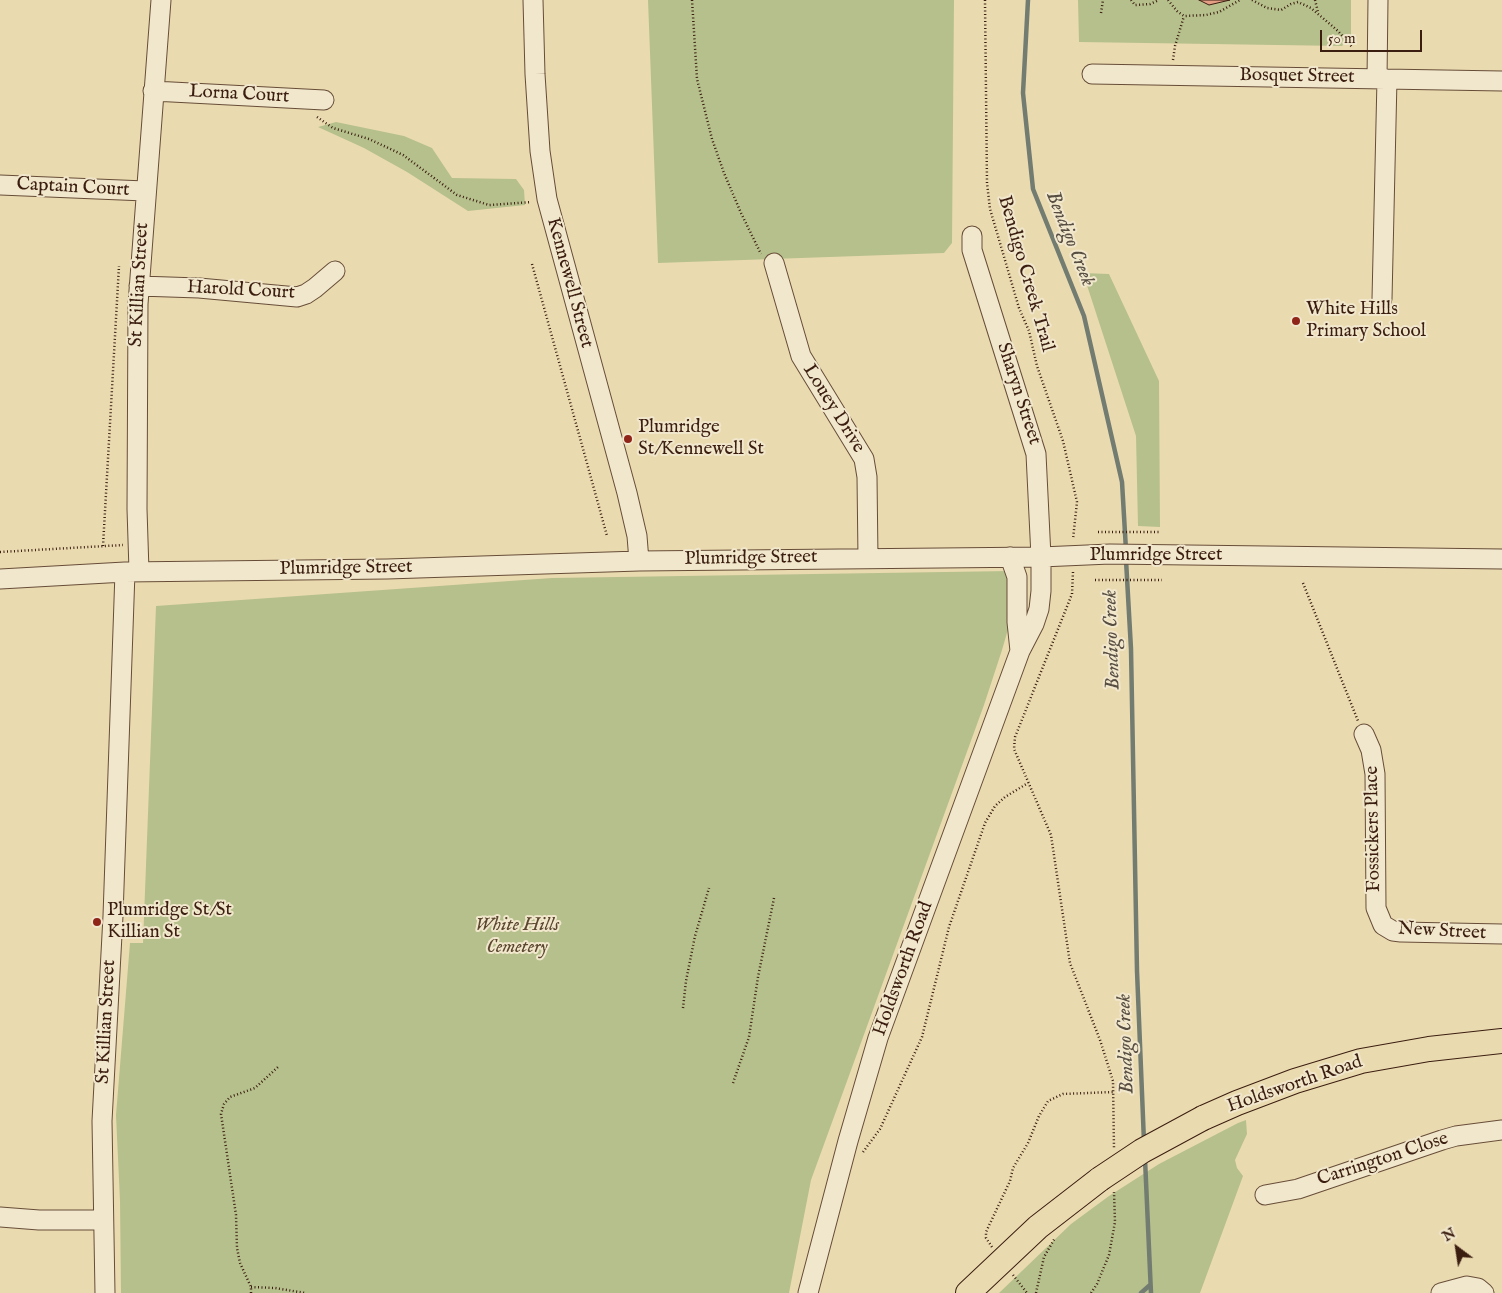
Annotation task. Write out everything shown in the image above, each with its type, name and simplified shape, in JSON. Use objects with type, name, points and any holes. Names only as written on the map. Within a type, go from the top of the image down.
[{"type":"main road","name":"Holdsworth Road","points":[[968,1293],[1038,1227],[1107,1184],[1150,1146],[1203,1118],[1236,1103],[1295,1081],[1361,1061],[1429,1048],[1502,1041]]},
{"type":"street","name":"St Killian Street","points":[[105,1293],[103,1088],[132,572],[139,286],[161,0]]},
{"type":"street","name":"Kennewell Street","points":[[533,0],[540,151],[547,199],[634,519],[640,561]]},
{"type":"street","points":[[1378,0],[1382,79],[1382,299]]},
{"type":"street","name":"Bosquet Street","points":[[1092,74],[1502,80]]},
{"type":"street","name":"Lorna Court","points":[[153,91],[316,99]]},
{"type":"street","name":"Captain Court","points":[[0,185],[146,191]]},
{"type":"street","name":"Sharyn Street","points":[[972,236],[972,250],[1035,446],[1041,557]]},
{"type":"street","name":"Louey Drive","points":[[769,261],[801,356],[864,459],[867,477],[868,558]]},
{"type":"street","name":"Harold Court","points":[[139,286],[199,288],[297,297],[316,288],[335,271]]},
{"type":"street","name":"Plumridge Street","points":[[0,579],[132,572],[387,569],[640,561],[1041,557],[1110,554],[1502,559]]},
{"type":"street","name":"Holdsworth Road","points":[[1010,557],[1017,577],[1017,622],[1020,651]]},
{"type":"street","name":"Holdsworth Road","points":[[808,1293],[848,1141],[878,1038],[942,869],[1020,651],[1034,624],[1039,609],[1041,557]]},
{"type":"street","name":"Fossickers Place","points":[[1364,734],[1371,750],[1376,774],[1376,908],[1382,925]]},
{"type":"street","name":"New Street","points":[[1382,925],[1393,931],[1401,932],[1502,934]]},
{"type":"street","name":"Carrington Close","points":[[1265,1195],[1298,1189],[1442,1140],[1468,1134],[1502,1130]]},
{"type":"street","points":[[0,1217],[40,1220],[103,1220]]},
{"type":"street","points":[[1441,1293],[1467,1286],[1478,1288],[1484,1293]]},
{"type":"path","points":[[692,0],[698,79],[712,139],[741,213],[769,261]]},
{"type":"path","name":"Bendigo Creek Trail","points":[[985,0],[987,183],[990,209],[1018,308],[1029,331],[1037,366],[1063,440],[1077,502],[1072,546]]},
{"type":"path","points":[[1101,13],[1103,0]]},
{"type":"path","points":[[1131,0],[1135,5],[1150,4],[1159,0]]},
{"type":"path","points":[[1168,0],[1184,16],[1206,15],[1219,12],[1240,0]]},
{"type":"path","points":[[1252,0],[1267,8],[1281,10],[1290,4],[1298,2],[1319,13],[1353,48]]},
{"type":"path","points":[[1315,0],[1319,13]]},
{"type":"path","points":[[1173,75],[1174,46],[1184,16]]},
{"type":"path","points":[[316,99],[309,111],[333,128],[369,139],[402,155],[457,195],[489,205],[547,199]]},
{"type":"path","points":[[532,264],[607,536]]},
{"type":"path","points":[[103,546],[119,266]]},
{"type":"path","points":[[1098,532],[1161,532]]},
{"type":"path","points":[[0,552],[129,545]]},
{"type":"path","points":[[1073,564],[1072,594],[1014,743],[1014,749],[1051,835],[1070,962],[1100,1040],[1113,1081],[1114,1154]]},
{"type":"path","points":[[1095,580],[1162,580]]},
{"type":"path","points":[[1303,583],[1353,711],[1364,734]]},
{"type":"path","points":[[858,1158],[880,1129],[920,1043],[949,927],[985,823],[995,806],[1005,797],[1028,783]]},
{"type":"path","points":[[683,1008],[686,980],[695,936],[709,888]]},
{"type":"path","points":[[733,1083],[749,1037],[758,977],[774,898]]},
{"type":"path","points":[[251,1293],[251,1287],[240,1262],[237,1248],[236,1215],[221,1114],[224,1104],[230,1097],[256,1088],[278,1067]]},
{"type":"path","points":[[995,1251],[987,1242],[986,1232],[1010,1181],[1013,1168],[1028,1143],[1039,1116],[1048,1101],[1063,1094],[1113,1092]]},
{"type":"path","points":[[1091,1293],[1097,1284],[1109,1254],[1115,1222],[1107,1184]]},
{"type":"path","points":[[1036,1293],[1044,1257],[1058,1234]]},
{"type":"path","points":[[1009,1270],[1027,1293]]},
{"type":"path","points":[[251,1287],[275,1288],[305,1293]]},
{"type":"green space","points":[[648,0],[954,0],[952,243],[944,253],[658,263]]},
{"type":"green space","points":[[1078,0],[1351,0],[1351,36],[1342,46],[1079,42]]},
{"type":"green space","points":[[336,122],[404,136],[432,148],[452,178],[516,179],[524,190],[525,205],[468,211],[407,172],[364,148],[318,127]]},
{"type":"green space","points":[[1083,273],[1109,274],[1159,381],[1160,527],[1138,526],[1136,436]]},
{"type":"green space","name":"White Hills Cemetery","points":[[1010,571],[1011,619],[1002,650],[984,705],[811,1180],[789,1293],[121,1293],[120,1201],[116,1115],[130,943],[143,943],[156,606],[552,578]]},
{"type":"green space","points":[[1246,1120],[1247,1134],[1235,1160],[1237,1168],[1243,1176],[1200,1293],[999,1293],[1071,1224],[1109,1196],[1159,1164]]},
{"type":"building","points":[[1199,0],[1230,0],[1209,5]]},
{"type":"waterway","name":"Bendigo Creek","points":[[1028,0],[1023,93],[1033,189],[1084,316],[1122,482],[1126,550]]},
{"type":"waterway","name":"Bendigo Creek","points":[[1126,560],[1131,649],[1137,971],[1144,1142]]},
{"type":"waterway","name":"Bendigo Creek","points":[[1145,1159],[1151,1293]]},
{"type":"waterway","points":[[1141,1293],[1150,1285]]},
{"type":"place","name":"White Hills Primary School","points":[[1296,321]]},
{"type":"place","name":"Plumridge St/Kennewell St","points":[[628,439]]},
{"type":"place","name":"Plumridge St/St Killian St","points":[[97,922]]}]
